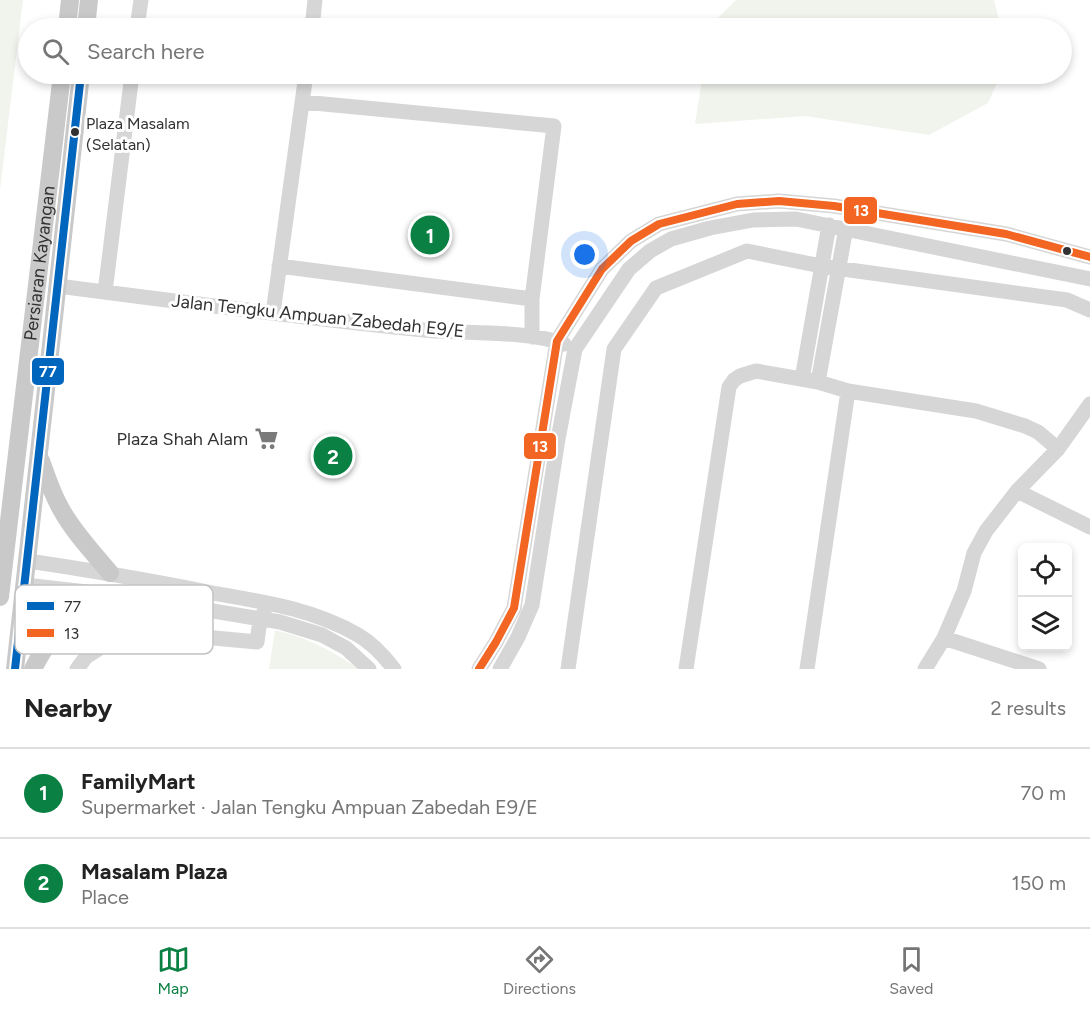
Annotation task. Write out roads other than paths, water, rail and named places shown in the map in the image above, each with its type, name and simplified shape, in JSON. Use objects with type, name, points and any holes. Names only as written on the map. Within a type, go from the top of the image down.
[{"type":"main road","points":[[68,18],[70,0]]},
{"type":"main road","points":[[87,18],[89,0]]},
{"type":"main road","name":"Persiaran Kayangan","points":[[1,587],[2,559],[61,84]]},
{"type":"main road","name":"Persiaran Kayangan","points":[[25,585],[80,84]]},
{"type":"main road","points":[[0,474],[16,453]]},
{"type":"main road","points":[[40,456],[51,490],[61,510],[78,535],[110,573]]},
{"type":"main road","points":[[2,559],[28,561]]},
{"type":"main road","name":"Persiaran Kayangan","points":[[15,669],[17,654]]},
{"type":"main road","points":[[33,669],[42,654]]},
{"type":"street","points":[[138,18],[141,0]]},
{"type":"street","points":[[313,18],[315,0]]},
{"type":"street","points":[[105,292],[131,84]]},
{"type":"street","points":[[273,314],[305,84]]},
{"type":"street","points":[[303,102],[554,126],[532,299],[532,337]]},
{"type":"street","points":[[479,669],[514,609],[557,341],[602,269],[631,241],[659,224],[736,204],[779,201],[834,206],[1006,234],[1090,257]]},
{"type":"street","points":[[501,669],[532,604],[575,349],[628,269],[650,251],[671,239],[710,228],[753,220],[796,219],[1090,279]]},
{"type":"street","points":[[802,379],[829,225]]},
{"type":"street","points":[[818,382],[846,228]]},
{"type":"street","points":[[568,669],[614,349],[656,288],[747,251],[821,266],[1067,300],[1090,310]]},
{"type":"street","points":[[279,266],[532,299]]},
{"type":"street","name":"Jalan Tengku Ampuan Zabedah E9/E","points":[[58,286],[273,314],[426,330],[532,337],[557,341],[575,349]]},
{"type":"street","points":[[686,669],[729,387],[740,376],[756,371],[818,382],[848,391],[976,411],[1038,432],[1058,449]]},
{"type":"street","points":[[807,669],[848,391]]},
{"type":"street","points":[[925,669],[944,638],[964,591],[974,553],[986,531],[1017,491],[1058,449],[1090,404]]},
{"type":"street","points":[[1017,491],[1090,527]]},
{"type":"street","points":[[28,561],[172,585]]},
{"type":"street","points":[[213,593],[292,607],[336,623],[360,636],[377,649],[394,669]]},
{"type":"street","points":[[213,638],[257,642],[266,603]]},
{"type":"street","points":[[213,611],[262,619],[322,635],[346,648],[369,669]]},
{"type":"street","points":[[944,638],[1039,669]]},
{"type":"street","points":[[77,669],[91,654]]},
{"type":"place","name":"Plaza Masalam (Selatan)","points":[[75,132]]},
{"type":"place","name":"FamilyMart","points":[[430,235]]},
{"type":"place","name":"Plaza Shah Alam","points":[[266,439]]},
{"type":"place","name":"Masalam Plaza","points":[[333,456]]}]
